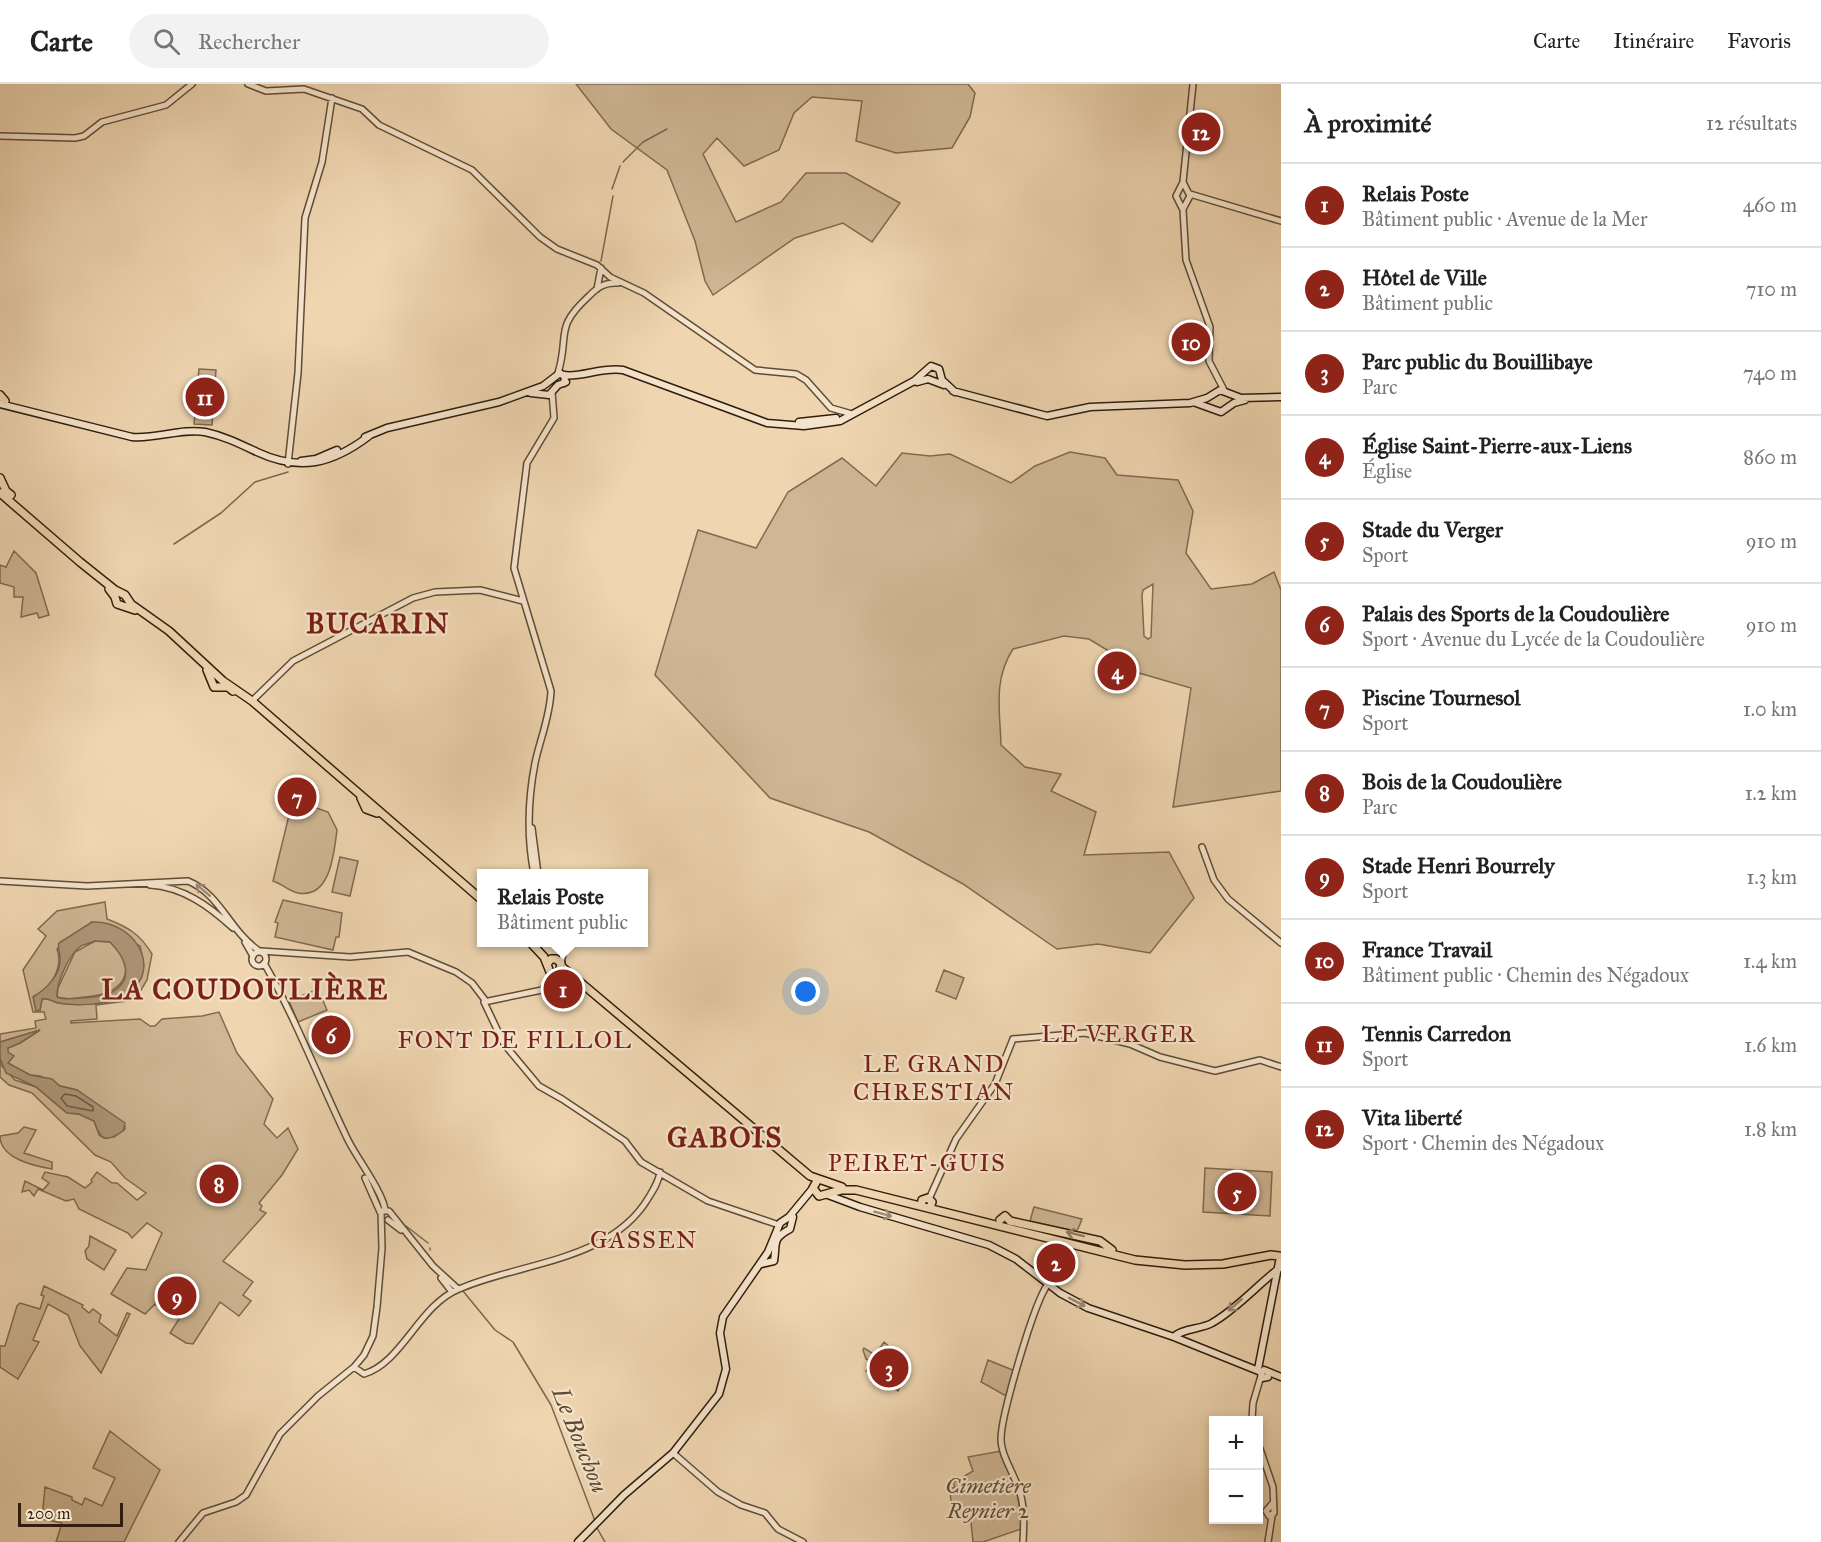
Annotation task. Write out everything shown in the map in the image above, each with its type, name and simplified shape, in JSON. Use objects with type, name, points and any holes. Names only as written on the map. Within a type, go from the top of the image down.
[{"type":"main road","points":[[562,374],[573,376],[603,368],[632,372],[751,417],[782,426],[812,426],[840,421],[932,377],[956,392],[1047,416],[1090,407],[1190,402],[1221,412],[1231,405],[1249,399]]},
{"type":"main road","points":[[1,400],[41,414],[126,436],[149,438],[198,431],[289,462],[317,463],[387,428],[485,406],[522,394],[547,393],[564,383],[603,372],[632,372]]},
{"type":"main road","points":[[547,393],[562,374]]},
{"type":"main road","points":[[562,374],[564,383]]},
{"type":"main road","points":[[1190,402],[1224,390],[1230,395],[1249,399],[1281,398]]},
{"type":"main road","points":[[1211,407],[1213,393]]},
{"type":"main road","points":[[1230,395],[1231,405]]},
{"type":"main road","points":[[1,486],[36,524],[118,595],[125,595],[125,603],[156,620],[219,680],[266,716],[477,894]]},
{"type":"main road","points":[[219,680],[252,701],[266,716]]},
{"type":"main road","points":[[534,947],[550,969],[588,989]]},
{"type":"main road","points":[[542,947],[588,989],[791,1161],[815,1184],[819,1196]]},
{"type":"main road","points":[[550,969],[559,960]]},
{"type":"main road","points":[[550,969],[559,960]]},
{"type":"main road","points":[[580,1541],[674,1454],[726,1384],[729,1365],[721,1342],[721,1325],[725,1311],[760,1264],[769,1256],[783,1226],[815,1184],[825,1179],[831,1184],[921,1205]]},
{"type":"main road","points":[[829,1194],[831,1184]]},
{"type":"main road","points":[[783,1226],[808,1200],[841,1190],[856,1190],[921,1205],[930,1204],[994,1222],[1085,1236],[1100,1241],[1102,1248]]},
{"type":"main road","points":[[829,1194],[860,1208],[989,1245],[1016,1259],[1048,1284],[1088,1308],[1174,1337],[1264,1373],[1281,1377]]},
{"type":"main road","points":[[1005,1223],[1034,1236],[1135,1256],[1189,1262],[1280,1254],[1280,1267],[1259,1360],[1264,1373]]},
{"type":"main road","points":[[1174,1337],[1178,1333],[1195,1330],[1212,1323],[1280,1267]]},
{"type":"street","points":[[0,136],[75,138],[84,136],[102,122],[166,105],[192,84]]},
{"type":"street","points":[[248,84],[261,91],[304,89],[362,109],[379,124],[472,170],[540,237],[557,249],[605,277],[644,293],[755,370],[796,374],[836,410],[855,413]]},
{"type":"street","points":[[1193,84],[1183,186],[1188,198],[1183,210],[1186,260],[1209,320],[1209,362],[1224,390]]},
{"type":"street","points":[[289,462],[298,373],[305,218],[322,162],[332,98]]},
{"type":"street","points":[[1183,186],[1176,194],[1281,221]]},
{"type":"street","points":[[562,374],[561,364],[567,320],[597,289],[605,277]]},
{"type":"street","points":[[1213,393],[1217,380]]},
{"type":"street","points":[[533,869],[529,834],[535,766],[548,719],[551,691],[517,596],[515,554],[525,473],[531,454],[554,418],[547,393]]},
{"type":"street","points":[[252,701],[293,661],[414,598],[435,592],[472,590],[517,596]]},
{"type":"street","points":[[531,807],[538,869]]},
{"type":"street","points":[[1202,848],[1214,880],[1228,898],[1281,943]]},
{"type":"street","points":[[2,882],[87,886],[180,879],[195,884],[219,905],[234,927],[260,950],[350,957],[408,952],[456,972],[472,983],[488,1003],[504,1044],[539,1086],[625,1142],[638,1160],[708,1200],[783,1226]]},
{"type":"street","points":[[134,884],[169,887],[191,896],[233,929],[253,956],[254,964],[263,963],[275,952]]},
{"type":"street","points":[[559,960],[564,947]]},
{"type":"street","points":[[253,956],[260,950]]},
{"type":"street","points":[[260,950],[263,963],[315,1065],[334,1117],[385,1216],[455,1291]]},
{"type":"street","points":[[488,1003],[542,990],[549,982],[550,969]]},
{"type":"street","points":[[930,1204],[956,1139],[995,1084],[1013,1039],[1093,1034],[1215,1071],[1260,1060],[1281,1068]]},
{"type":"street","points":[[354,1367],[364,1374],[380,1365],[426,1313],[455,1291],[543,1264],[608,1236],[642,1209],[658,1181],[660,1172]]},
{"type":"street","points":[[179,1542],[203,1513],[236,1502],[246,1496],[280,1434],[318,1396],[354,1367],[368,1348],[374,1330],[382,1248],[381,1226],[385,1216]]},
{"type":"street","points":[[1023,1542],[1024,1515],[1020,1490],[1001,1439],[1006,1406],[1032,1316],[1048,1284]]},
{"type":"street","points":[[1252,1416],[1253,1403],[1264,1373]]},
{"type":"street","points":[[674,1454],[718,1492],[741,1505],[765,1513],[783,1532],[803,1542]]},
{"type":"street","points":[[1263,1458],[1273,1487],[1272,1506],[1266,1511],[1270,1518],[1268,1542]]},
{"type":"green space","points":[[576,84],[968,84],[975,93],[970,117],[952,148],[896,153],[856,141],[862,101],[812,97],[794,113],[779,150],[744,166],[717,138],[703,154],[736,222],[781,202],[806,173],[846,173],[900,203],[872,242],[843,223],[795,238],[713,295],[705,281],[695,241],[667,170],[611,129]]},
{"type":"green space","points":[[199,369],[216,370],[212,425],[194,424]]},
{"type":"green space","points":[[1070,452],[1105,458],[1117,475],[1178,480],[1193,511],[1186,553],[1211,589],[1252,584],[1274,572],[1281,590],[1281,791],[1173,807],[1191,688],[1132,671],[1122,659],[1089,639],[1064,636],[1013,649],[1003,672],[999,696],[1001,745],[1025,767],[1061,774],[1051,791],[1096,812],[1084,855],[1169,852],[1194,898],[1150,953],[1098,944],[1057,949],[963,884],[869,832],[770,798],[655,675],[698,530],[756,548],[788,492],[842,458],[876,486],[902,453],[930,456],[950,454],[1011,483],[1035,466]],"holes":[[[1153,584],[1151,637],[1148,639],[1144,636],[1142,595],[1143,590]]]},
{"type":"green space","points":[[14,551],[36,573],[49,615],[39,618],[37,613],[21,617],[23,597],[14,597],[14,587],[0,583],[0,565],[6,567]]},
{"type":"green space","points":[[308,805],[328,812],[337,830],[332,861],[324,882],[318,889],[309,893],[298,893],[273,881],[291,807],[308,807]]},
{"type":"green space","points":[[340,857],[358,861],[350,896],[332,892]]},
{"type":"green space","points":[[283,900],[342,913],[339,937],[336,937],[333,950],[275,937],[278,923],[275,922]]},
{"type":"green space","points":[[105,902],[107,919],[133,932],[152,954],[147,980],[135,1000],[96,1005],[97,1019],[71,1021],[71,1023],[140,1019],[150,1026],[155,1026],[162,1019],[202,1016],[219,1012],[237,1053],[273,1099],[264,1124],[277,1138],[288,1128],[298,1149],[282,1175],[259,1203],[262,1206],[260,1210],[266,1213],[223,1261],[253,1282],[243,1295],[251,1301],[239,1316],[220,1302],[193,1344],[186,1343],[170,1333],[179,1319],[155,1304],[145,1314],[111,1294],[127,1268],[146,1270],[162,1233],[147,1223],[132,1238],[128,1233],[79,1209],[74,1199],[66,1201],[38,1189],[34,1196],[29,1190],[22,1192],[25,1181],[43,1190],[49,1183],[42,1178],[45,1172],[68,1177],[85,1188],[92,1182],[97,1172],[112,1183],[117,1183],[137,1200],[146,1193],[125,1178],[111,1162],[95,1155],[32,1093],[9,1085],[0,1077],[0,1058],[1,1065],[15,1080],[36,1087],[67,1113],[79,1114],[94,1121],[99,1135],[104,1138],[114,1137],[125,1129],[125,1126],[77,1090],[60,1086],[40,1076],[30,1075],[7,1063],[8,1048],[40,1030],[0,1042],[0,1034],[36,1028],[35,1021],[46,1019],[44,1012],[33,1012],[23,970],[46,936],[38,929],[57,911]],"holes":[[[92,922],[140,946],[143,962],[141,978],[126,993],[104,1001],[81,1004],[59,1003],[42,999],[40,1010],[34,996],[45,989],[54,977],[59,963],[57,949]]]},
{"type":"green space","points":[[95,941],[110,942],[119,953],[124,963],[123,980],[109,991],[98,995],[71,999],[57,997],[58,988],[75,952]]},
{"type":"green space","points":[[944,970],[964,978],[956,999],[936,991]]},
{"type":"green space","points":[[318,989],[327,1010],[298,1022],[289,1001]]},
{"type":"green space","points":[[24,1127],[36,1130],[24,1153],[52,1162],[52,1169],[12,1156],[2,1144],[0,1136],[18,1133]]},
{"type":"green space","points":[[1205,1168],[1272,1172],[1270,1216],[1203,1212]]},
{"type":"green space","points":[[1034,1207],[1082,1219],[1075,1231],[1030,1221]]},
{"type":"green space","points":[[90,1236],[116,1250],[104,1270],[87,1259],[85,1251],[89,1246]]},
{"type":"green space","points":[[44,1286],[83,1305],[82,1307],[89,1313],[93,1309],[101,1315],[99,1322],[117,1336],[127,1313],[130,1314],[101,1373],[80,1346],[68,1315],[48,1304],[33,1340],[39,1342],[18,1379],[0,1367],[0,1346],[5,1346],[17,1306],[20,1303],[40,1309]]},
{"type":"green space","points":[[884,1342],[909,1364],[898,1391],[866,1371],[872,1362],[866,1359],[864,1348],[875,1355]]},
{"type":"green space","points":[[988,1360],[1015,1371],[1006,1396],[981,1382]]},
{"type":"green space","points":[[110,1431],[160,1470],[124,1542],[56,1542],[62,1523],[42,1519],[45,1487],[72,1497],[72,1500],[82,1505],[85,1498],[102,1506],[115,1478],[93,1468]]},
{"type":"green space","name":"Cimetière Reynier 2","points":[[1001,1451],[1018,1498],[1021,1529],[983,1542],[973,1542],[971,1522],[952,1514],[950,1489],[955,1487],[953,1483],[973,1471],[968,1457]]},
{"type":"water","points":[[92,922],[108,924],[122,930],[134,940],[141,951],[144,964],[142,977],[133,989],[112,1001],[97,1004],[73,1004],[42,999],[40,1010],[36,1011],[33,997],[48,986],[58,970],[59,943]],"holes":[[[95,941],[110,942],[120,954],[125,968],[123,982],[118,988],[100,996],[69,999],[57,997],[64,970],[76,950]]]},
{"type":"water","points":[[40,1030],[8,1048],[8,1052],[14,1056],[8,1063],[30,1075],[52,1079],[60,1086],[77,1090],[125,1123],[123,1131],[112,1137],[104,1138],[94,1121],[79,1114],[67,1113],[36,1087],[6,1073],[0,1058],[0,1042]]},
{"type":"waterway","points":[[623,162],[643,142],[667,129]]},
{"type":"waterway","points":[[612,189],[620,166]]},
{"type":"waterway","points":[[601,261],[613,196]]},
{"type":"waterway","points":[[174,544],[221,513],[255,482],[288,472]]},
{"type":"waterway","name":"Le Bouchou","points":[[406,1226],[428,1243]]},
{"type":"waterway","name":"Le Bouchou","points":[[463,1291],[495,1330],[513,1342],[551,1405],[595,1521]]},
{"type":"waterway","name":"Le Bouchou","points":[[597,1528],[605,1542]]},
{"type":"place","name":"Vita liberté","points":[[1201,132]]},
{"type":"place","name":"France Travail","points":[[1191,342]]},
{"type":"place","name":"Tennis Carredon","points":[[205,397]]},
{"type":"place","name":"Église Saint-Pierre-aux-Liens","points":[[1117,671]]},
{"type":"place","name":"Piscine Tournesol","points":[[297,797]]},
{"type":"place","name":"Relais Poste","points":[[563,989]]},
{"type":"place","name":"Palais des Sports de la Coudoulière","points":[[331,1035]]},
{"type":"place","name":"Bois de la Coudoulière","points":[[219,1184]]},
{"type":"place","name":"Stade du Verger","points":[[1237,1192]]},
{"type":"place","name":"Hôtel de Ville","points":[[1056,1263]]},
{"type":"place","name":"Stade Henri Bourrely","points":[[177,1296]]},
{"type":"place","name":"Parc public du Bouillibaye","points":[[889,1368]]},
{"type":"district","name":"BUCARIN","points":[[378,623]]},
{"type":"district","name":"LA COUDOULIÈRE","points":[[245,989]]},
{"type":"district","name":"LE VERGER","points":[[1119,1034]]},
{"type":"district","name":"FONT DE FILLOL","points":[[515,1040]]},
{"type":"district","name":"LE GRAND CHRESTIAN","points":[[934,1078]]},
{"type":"district","name":"GABOIS","points":[[725,1137]]},
{"type":"district","name":"PEIRET-GUIS","points":[[917,1163]]},
{"type":"district","name":"GASSEN","points":[[644,1240]]}]
